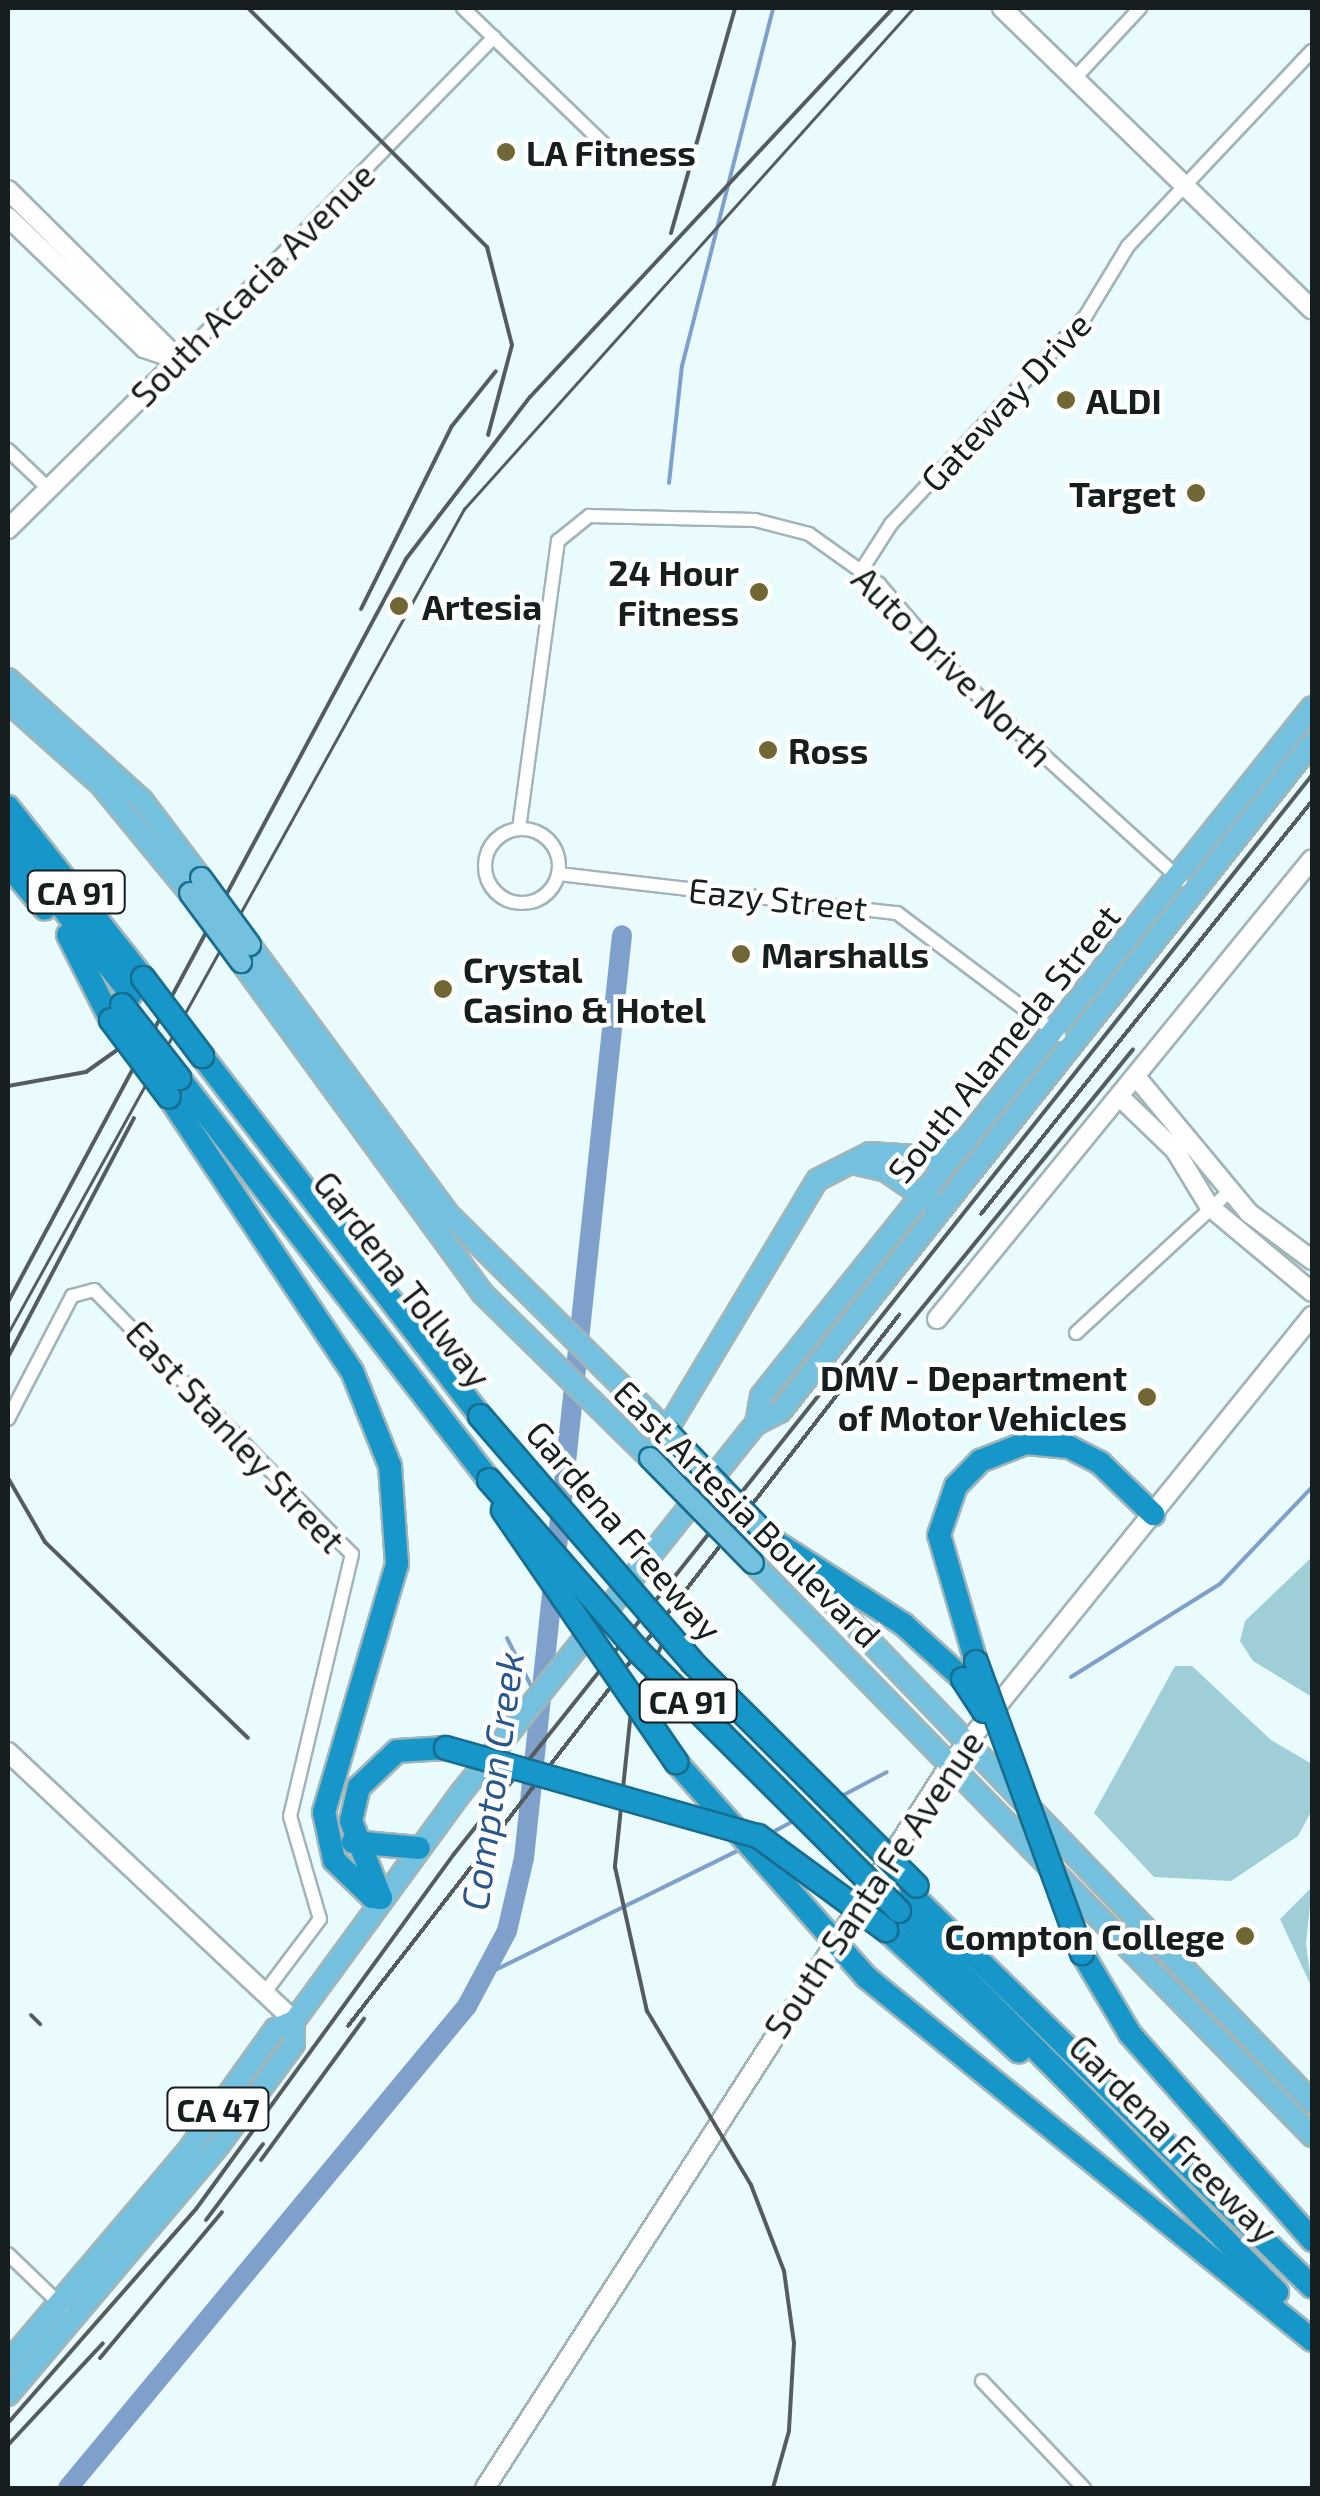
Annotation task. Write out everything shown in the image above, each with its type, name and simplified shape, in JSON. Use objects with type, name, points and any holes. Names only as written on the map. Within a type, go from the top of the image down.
[{"type":"highway","name":"Gardena Freeway","points":[[8,807],[127,999],[184,1074],[250,1120],[479,1425],[903,1905],[1312,2327]]},
{"type":"highway","points":[[8,839],[184,1074],[352,1371],[390,1466],[397,1564],[324,1812],[342,1874],[381,1898]]},
{"type":"highway","name":"CA 91","points":[[8,865],[127,999]]},
{"type":"highway","name":"Gardena Tollway","points":[[184,1074],[386,1329],[392,1354]]},
{"type":"highway","name":"Gardena Freeway","points":[[392,1354],[482,1471],[639,1652],[903,1905],[1312,2270]]},
{"type":"highway","points":[[1153,1514],[1100,1463],[1068,1447],[1026,1443],[980,1460],[956,1486],[939,1534],[969,1670],[1008,1753],[1082,1953],[1130,2034],[1312,2240]]},
{"type":"highway","points":[[482,1471],[525,1554],[762,1867],[830,1942],[1312,2340]]},
{"type":"highway","points":[[772,1540],[969,1670]]},
{"type":"highway","points":[[381,1898],[353,1842],[352,1803],[369,1770],[397,1751],[446,1748],[758,1836],[903,1905],[1312,2287]]},
{"type":"highway","points":[[353,1842],[420,1848]]},
{"type":"main road","points":[[8,679],[142,800],[196,885]]},
{"type":"main road","points":[[8,702],[100,784],[196,885]]},
{"type":"main road","name":"South Alameda Street","points":[[756,1424],[761,1396],[1312,706]]},
{"type":"main road","name":"South Alameda Street","points":[[8,2362],[61,2305],[275,2029],[294,2021],[381,1898],[620,1603],[756,1424],[780,1412],[1312,743]]},
{"type":"main road","name":"East Artesia Boulevard","points":[[196,885],[508,1320],[754,1563],[1312,2136]]},
{"type":"main road","points":[[650,1458],[806,1192],[850,1163],[885,1152],[930,1157],[967,1140]]},
{"type":"main road","points":[[850,1163],[886,1171],[941,1209]]},
{"type":"main road","points":[[886,1171],[898,1200],[892,1234]]},
{"type":"main road","name":"East Artesia Boulevard","points":[[419,1194],[511,1284],[672,1426],[772,1540],[1312,2102]]},
{"type":"main road","name":"South Alameda Street","points":[[8,2395],[78,2322],[294,2044],[294,2021]]},
{"type":"main road","points":[[1262,2084],[1278,2067]]},
{"type":"street","points":[[463,8],[605,145]]},
{"type":"street","points":[[1002,8],[1312,309]]},
{"type":"street","points":[[1074,78],[1140,8]]},
{"type":"street","name":"South Acacia Avenue","points":[[8,529],[494,37]]},
{"type":"street","name":"Gateway Drive","points":[[862,570],[891,524],[1085,317],[1118,258],[1312,51]]},
{"type":"street","points":[[8,190],[54,248]]},
{"type":"street","points":[[8,216],[54,248],[179,360]]},
{"type":"street","points":[[8,450],[48,489]]},
{"type":"street","name":"Auto Drive North","points":[[520,829],[550,558],[574,524],[588,516],[784,525],[862,570],[962,682],[1194,892]]},
{"type":"street","points":[[520,829],[550,842],[558,874],[528,902],[492,888],[488,850],[520,829]]},
{"type":"street","points":[[937,1319],[1312,859]]},
{"type":"street","name":"Eazy Street","points":[[558,874],[897,913],[1054,1033],[1075,1042]]},
{"type":"street","points":[[1137,1078],[1183,1122],[1230,1191],[1312,1260]]},
{"type":"street","points":[[1120,1098],[1175,1150],[1209,1206],[1312,1292]]},
{"type":"street","points":[[1076,1333],[1209,1206],[1230,1191]]},
{"type":"street","name":"East Stanley Street","points":[[8,1420],[82,1290],[106,1298],[352,1554],[290,1816],[320,1919],[263,1994]]},
{"type":"street","name":"South Santa Fe Avenue","points":[[485,2488],[830,1942],[951,1764],[1312,1316]]},
{"type":"street","points":[[8,1752],[294,2021]]},
{"type":"street","points":[[8,2254],[78,2322]]},
{"type":"street","points":[[982,2381],[1084,2488]]},
{"type":"shaded area","points":[[1312,1557],[1312,1697],[1253,1661],[1240,1641],[1245,1621]]},
{"type":"shaded area","points":[[1175,1666],[1192,1666],[1271,1740],[1312,1764],[1312,1810],[1298,1836],[1231,1881],[1154,1877],[1094,1813]]},
{"type":"shaded area","points":[[1312,1887],[1306,1944],[1312,1988],[1280,1919]]},
{"type":"waterway","name":"Compton Creek","points":[[669,483],[682,366],[773,8]]},
{"type":"waterway","name":"Compton Creek","points":[[68,2488],[467,2006],[507,1931],[524,1858],[622,935]]},
{"type":"waterway","points":[[1071,1677],[1220,1584],[1312,1487]]},
{"type":"waterway","points":[[507,1638],[534,1692]]},
{"type":"waterway","points":[[838,1798],[887,1772]]},
{"type":"waterway","points":[[771,1833],[794,1821]]},
{"type":"waterway","points":[[483,1976],[741,1849]]},
{"type":"tram line","points":[[8,1333],[464,509],[913,8]]},
{"type":"railway","points":[[248,8],[487,247],[512,345],[488,435]]},
{"type":"railway","points":[[671,233],[735,8]]},
{"type":"railway","points":[[8,1302],[406,559],[530,397],[893,8]]},
{"type":"railway","points":[[361,609],[452,426],[496,371]]},
{"type":"railway","points":[[8,2423],[196,2209],[454,1854],[1312,775]]},
{"type":"railway","points":[[981,1214],[1312,801]]},
{"type":"railway","points":[[8,1086],[86,1072],[145,1030]]},
{"type":"railway","points":[[865,1378],[1133,1049]]},
{"type":"railway","points":[[8,1357],[134,1118]]},
{"type":"railway","points":[[348,2026],[899,1315]]},
{"type":"railway","points":[[8,1478],[45,1542],[248,1738]]},
{"type":"railway","points":[[664,1640],[631,1711],[615,1867],[647,2011],[751,2185],[784,2271],[794,2343],[789,2431],[773,2488]]},
{"type":"railway","points":[[31,2015],[40,2024]]},
{"type":"railway","points":[[261,2160],[364,2019]]},
{"type":"railway","points":[[206,2220],[263,2144]]},
{"type":"railway","points":[[100,2358],[222,2212]]},
{"type":"railway","points":[[8,2445],[103,2343]]},
{"type":"place","name":"LA Fitness","points":[[506,152]]},
{"type":"place","name":"ALDI","points":[[1066,400]]},
{"type":"place","name":"Target","points":[[1196,493]]},
{"type":"place","name":"24 Hour Fitness","points":[[759,592]]},
{"type":"place","name":"Artesia","points":[[399,606]]},
{"type":"place","name":"Ross","points":[[768,750]]},
{"type":"place","name":"Marshalls","points":[[741,954]]},
{"type":"place","name":"Crystal Casino & Hotel","points":[[443,989]]},
{"type":"place","name":"DMV - Department of Motor Vehicles","points":[[1147,1397]]},
{"type":"place","name":"Compton College","points":[[1245,1936]]}]
